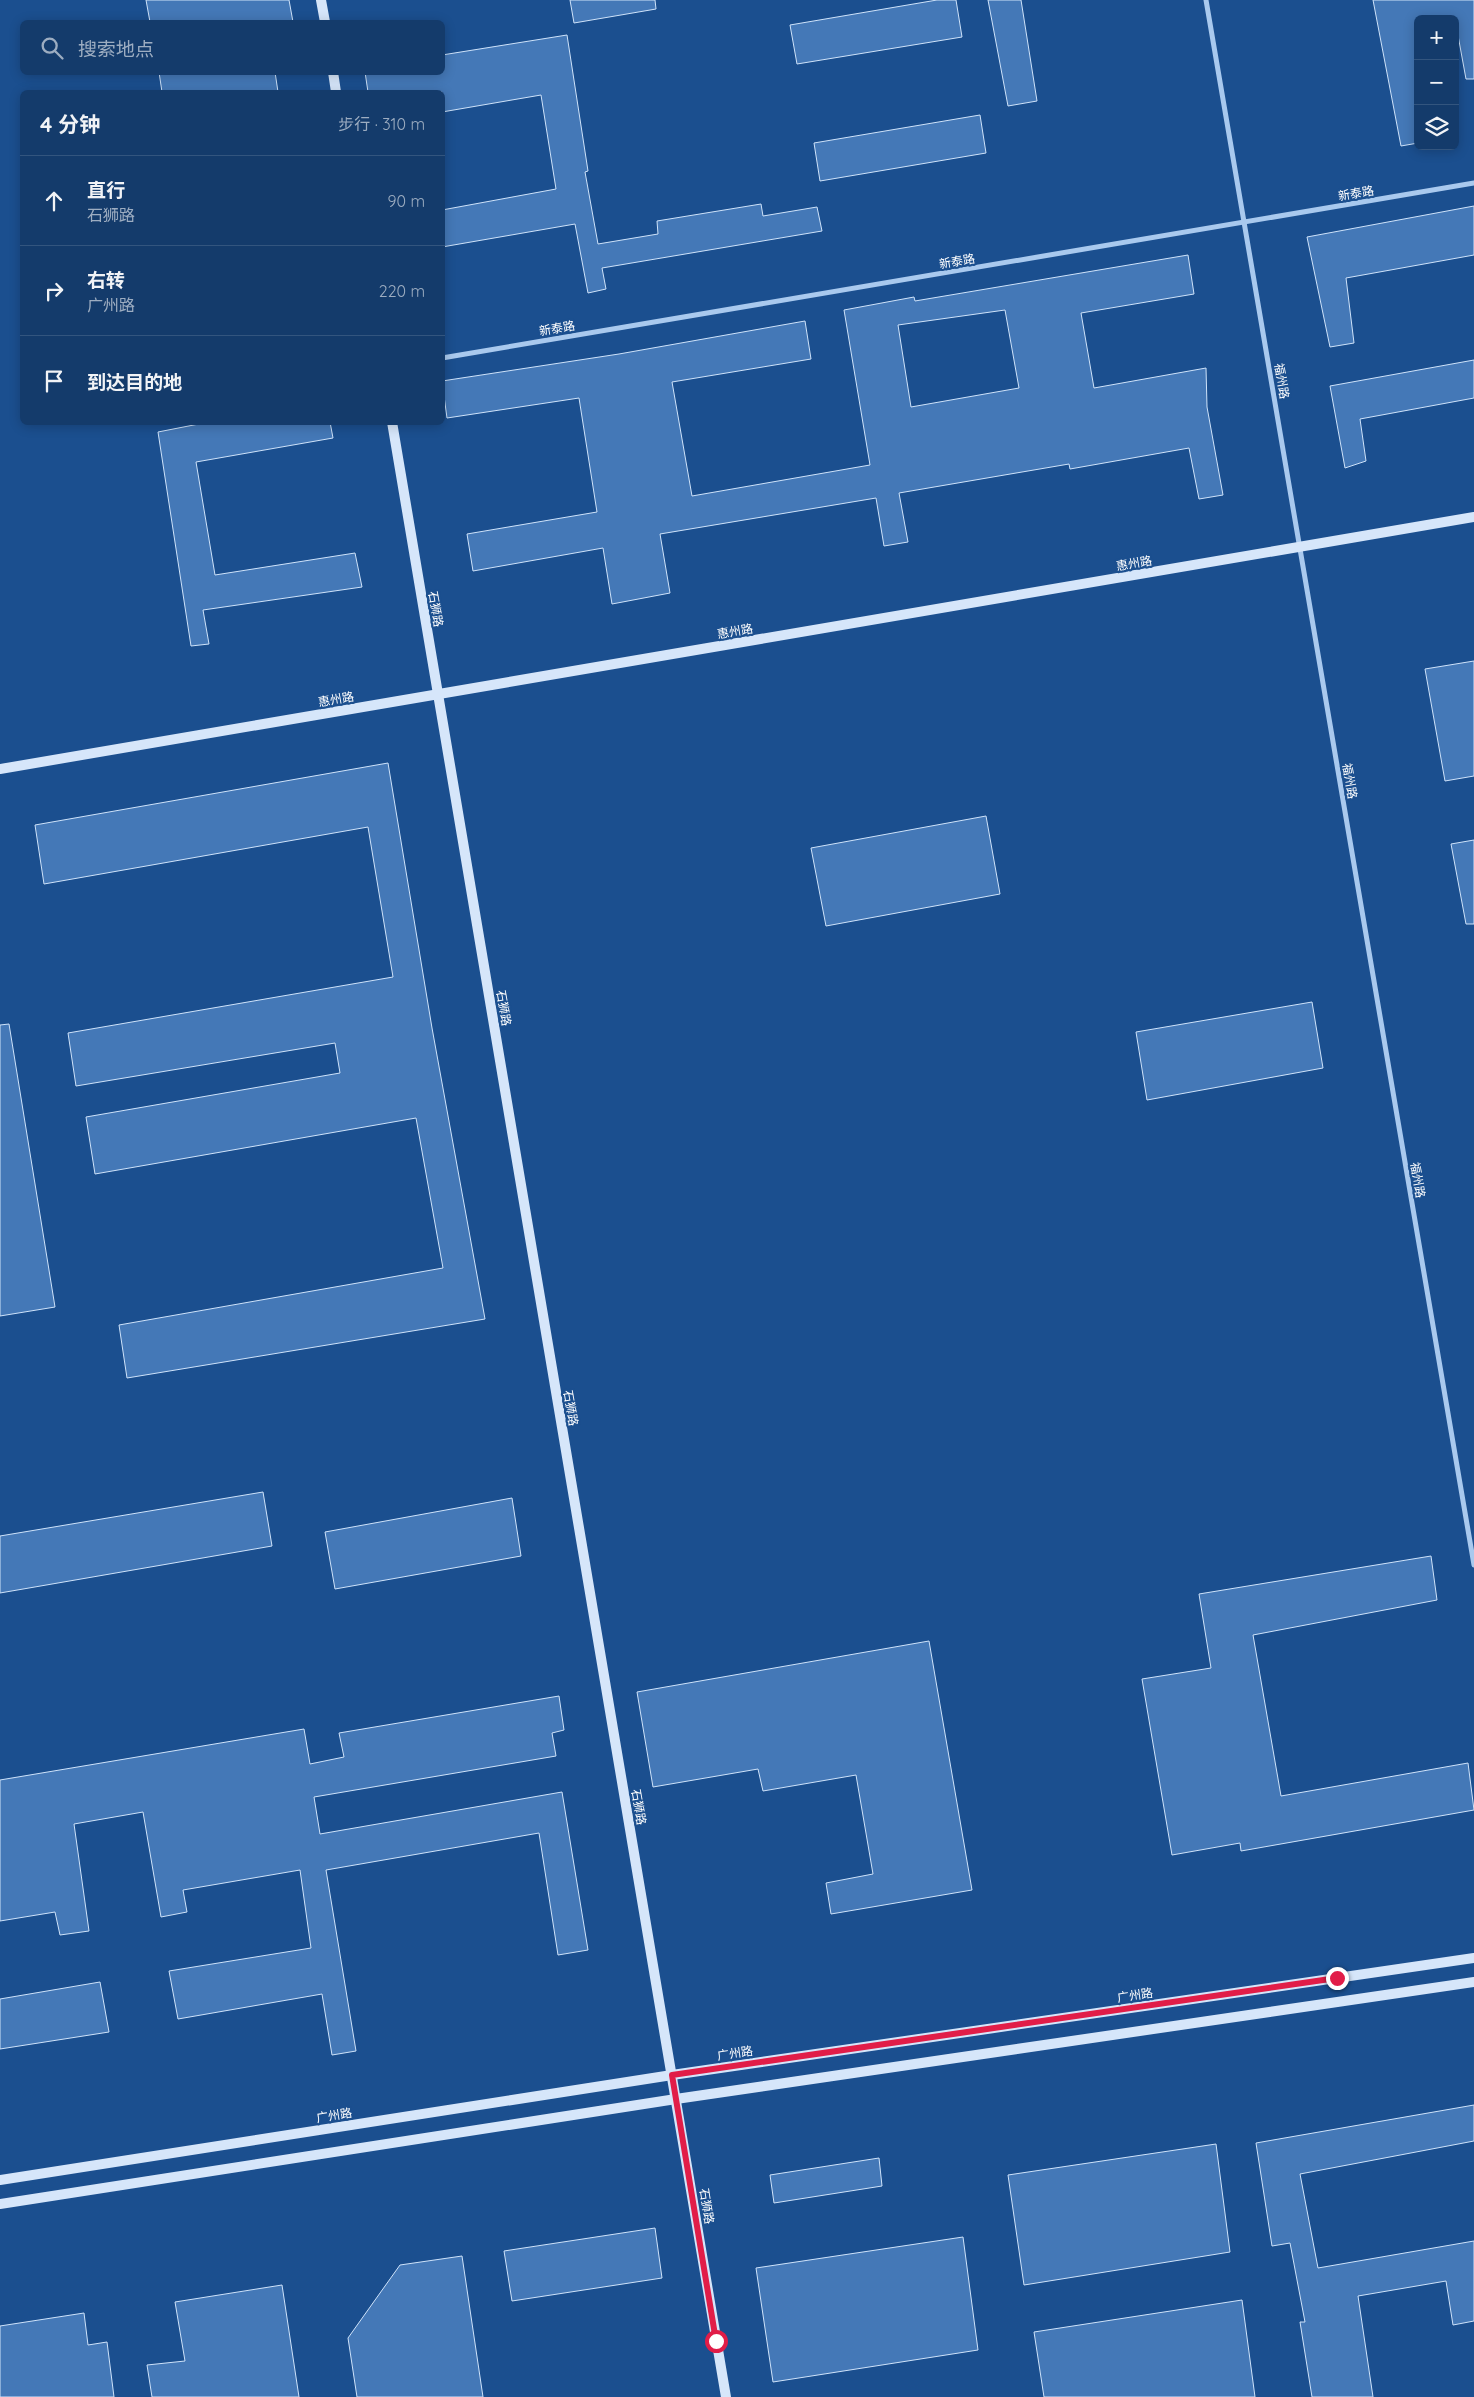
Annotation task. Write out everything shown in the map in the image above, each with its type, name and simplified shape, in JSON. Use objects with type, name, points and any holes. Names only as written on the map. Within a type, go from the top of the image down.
[{"type":"street","points":[[321,0],[325,20]]},
{"type":"street","name":"福州路","points":[[1206,0],[1474,1565]]},
{"type":"street","points":[[333,75],[336,90]]},
{"type":"street","name":"新泰路","points":[[445,357],[1474,182]]},
{"type":"street","name":"石狮路","points":[[393,425],[726,2397]]},
{"type":"street","name":"惠州路","points":[[0,769],[1474,517]]},
{"type":"street","name":"广州路","points":[[0,2180],[672,2075],[1474,1958]]},
{"type":"street","points":[[0,2204],[676,2099],[1474,1982]]},
{"type":"building","points":[[146,0],[289,0],[293,20],[150,20]]},
{"type":"building","points":[[570,0],[655,0],[656,9],[574,23]]},
{"type":"building","points":[[937,0],[956,0],[962,37],[797,64],[790,25]]},
{"type":"building","points":[[988,0],[1021,0],[1037,101],[1008,106]]},
{"type":"building","points":[[1373,0],[1474,0],[1474,79],[1466,79],[1459,41],[1459,15],[1414,15],[1414,144],[1401,146]]},
{"type":"building","points":[[567,35],[588,171],[585,172],[598,244],[658,234],[657,221],[761,204],[763,216],[817,207],[822,231],[602,268],[606,289],[588,293],[575,224],[445,246],[445,209],[556,189],[541,95],[445,111],[445,90],[368,90],[365,75],[445,75],[445,55]]},
{"type":"building","points":[[159,75],[275,75],[278,90],[162,90]]},
{"type":"building","points":[[980,115],[986,153],[820,181],[814,143]]},
{"type":"building","points":[[1474,206],[1474,255],[1346,278],[1354,343],[1330,347],[1307,237]]},
{"type":"building","points":[[1188,255],[1194,294],[1081,313],[1094,388],[1206,368],[1207,407],[1223,495],[1199,499],[1189,448],[1070,469],[1069,464],[899,493],[908,542],[884,546],[876,498],[660,534],[670,593],[612,604],[603,548],[473,571],[467,534],[597,512],[579,398],[447,418],[445,381],[619,354],[805,321],[811,359],[672,382],[692,496],[870,465],[844,310],[914,297],[915,301]],"holes":[[[1005,310],[1019,388],[911,407],[898,325]]]},
{"type":"building","points":[[1474,360],[1474,398],[1360,419],[1366,461],[1345,468],[1330,386]]},
{"type":"building","points":[[194,425],[331,425],[333,438],[196,462],[215,575],[355,553],[362,587],[203,610],[209,644],[191,646],[158,432]]},
{"type":"building","points":[[1474,661],[1474,776],[1445,781],[1425,669]]},
{"type":"building","points":[[388,763],[432,1028],[485,1319],[127,1378],[119,1325],[443,1268],[416,1118],[95,1174],[86,1117],[340,1073],[335,1043],[76,1086],[68,1033],[393,977],[368,827],[44,884],[35,825]]},
{"type":"building","points":[[986,816],[1000,894],[826,926],[811,848]]},
{"type":"building","points":[[1474,840],[1474,924],[1466,924],[1451,844]]},
{"type":"building","points":[[1312,1002],[1323,1068],[1147,1100],[1136,1032]]},
{"type":"building","points":[[9,1024],[55,1307],[0,1316],[0,1025]]},
{"type":"building","points":[[263,1492],[272,1546],[0,1593],[0,1536]]},
{"type":"building","points":[[512,1498],[521,1556],[335,1589],[325,1532]]},
{"type":"building","points":[[1431,1556],[1437,1600],[1253,1635],[1281,1796],[1468,1763],[1474,1810],[1241,1851],[1240,1843],[1172,1855],[1142,1679],[1211,1668],[1199,1594]]},
{"type":"building","points":[[929,1641],[972,1890],[831,1914],[826,1883],[873,1874],[856,1775],[763,1791],[758,1769],[653,1787],[637,1692]]},
{"type":"building","points":[[559,1696],[564,1730],[552,1733],[556,1756],[314,1797],[320,1834],[562,1792],[588,1950],[558,1955],[539,1833],[326,1870],[356,2051],[332,2055],[322,1994],[178,2019],[169,1971],[311,1948],[300,1870],[183,1890],[187,1912],[161,1917],[143,1812],[74,1824],[89,1931],[60,1935],[55,1912],[0,1921],[0,1780],[304,1729],[310,1764],[344,1757],[339,1733]]},
{"type":"building","points":[[100,1982],[109,2032],[0,2049],[0,1999]]},
{"type":"building","points":[[1474,2105],[1474,2141],[1300,2174],[1318,2268],[1474,2241],[1474,2321],[1453,2325],[1446,2281],[1358,2296],[1373,2397],[1312,2397],[1300,2322],[1305,2322],[1290,2243],[1272,2246],[1256,2143]]},
{"type":"building","points":[[1216,2144],[1230,2252],[1024,2285],[1008,2175]]},
{"type":"building","points":[[879,2158],[882,2186],[774,2203],[770,2175]]},
{"type":"building","points":[[655,2228],[662,2278],[512,2301],[504,2251]]},
{"type":"building","points":[[963,2237],[978,2350],[773,2382],[756,2268]]},
{"type":"building","points":[[462,2256],[483,2397],[357,2397],[348,2338],[400,2265]]},
{"type":"building","points":[[282,2285],[299,2397],[152,2397],[147,2365],[185,2361],[175,2302]]},
{"type":"building","points":[[1242,2300],[1255,2397],[1044,2397],[1034,2332]]},
{"type":"building","points":[[84,2313],[88,2345],[107,2342],[114,2397],[0,2397],[0,2326]]},
{"type":"route","points":[[716,2341],[672,2075],[1337,1978]]}]
